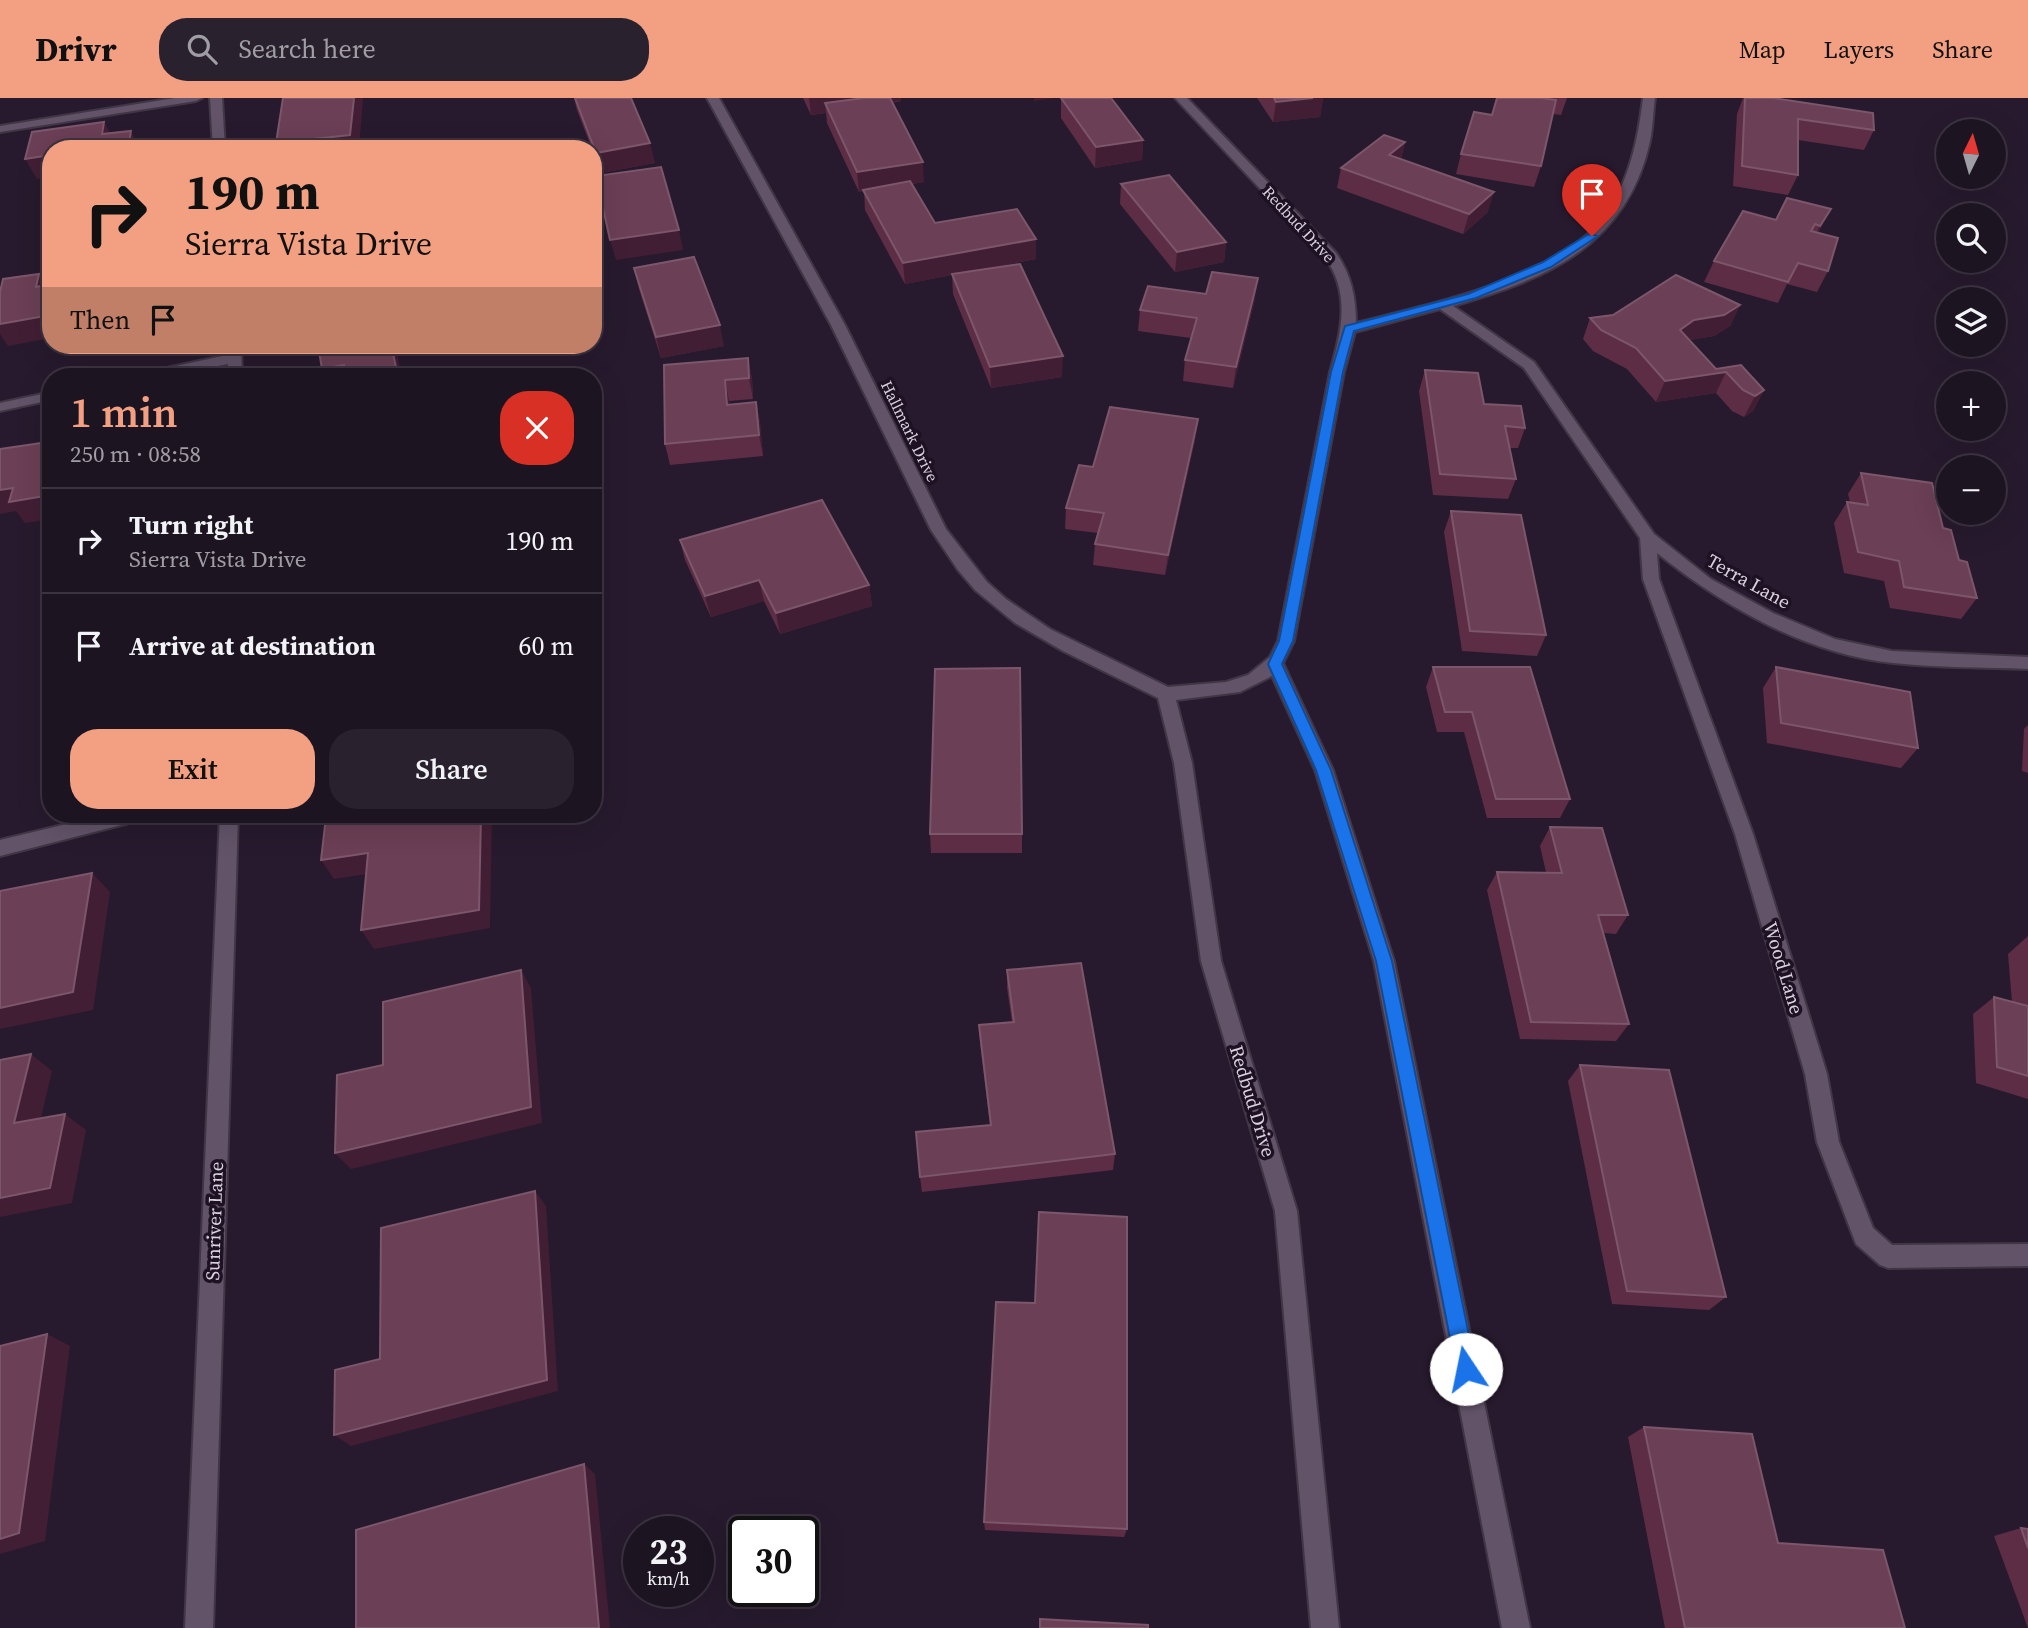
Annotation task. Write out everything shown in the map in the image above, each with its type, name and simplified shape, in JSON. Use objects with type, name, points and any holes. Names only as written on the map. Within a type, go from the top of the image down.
[{"type":"street","points":[[0,129],[196,98]]},
{"type":"street","points":[[216,98],[218,140]]},
{"type":"street","name":"Hallmark Drive","points":[[713,98],[838,325],[939,530],[958,558],[982,586],[1011,611],[1166,694]]},
{"type":"street","name":"Redbud Drive","points":[[1181,98],[1280,206],[1331,256],[1345,282],[1349,329],[1337,372],[1286,641],[1275,664]]},
{"type":"street","points":[[1349,329],[1472,296],[1523,276],[1570,252],[1592,236],[1609,217],[1643,144],[1648,98]]},
{"type":"street","name":"Terra Lane","points":[[1441,304],[1529,365],[1648,538],[1705,583],[1767,617],[1831,644],[1892,657],[2028,663]]},
{"type":"street","points":[[177,368],[227,354]]},
{"type":"street","points":[[0,407],[42,398]]},
{"type":"street","name":"Wood Lane","points":[[1648,538],[1651,579],[1744,834],[1816,1074],[1828,1142],[1864,1236],[1888,1257],[2028,1255]]},
{"type":"street","points":[[1166,694],[1225,688],[1254,680],[1275,664],[1324,770],[1384,961],[1516,1628]]},
{"type":"street","name":"Redbud Drive","points":[[1166,694],[1183,763],[1211,961],[1286,1212],[1325,1628]]},
{"type":"street","points":[[0,848],[101,823]]},
{"type":"street","name":"Sunriver Lane","points":[[199,1628],[229,823]]},
{"type":"building","points":[[283,98],[354,98],[350,135],[276,140]]},
{"type":"building","points":[[575,98],[631,98],[650,143],[602,152],[602,140],[591,140]]},
{"type":"building","points":[[890,98],[923,162],[857,172],[825,103]]},
{"type":"building","points":[[1061,98],[1111,98],[1143,140],[1096,147]]},
{"type":"building","points":[[1274,98],[1313,98],[1276,102]]},
{"type":"building","points":[[1497,98],[1556,100],[1541,166],[1461,154],[1474,112],[1492,115]]},
{"type":"building","points":[[1745,98],[1773,98],[1873,113],[1874,130],[1798,119],[1798,175],[1742,166]]},
{"type":"building","points":[[104,122],[102,134],[131,131],[130,140],[42,140],[42,156],[25,159],[32,132]]},
{"type":"building","points":[[1384,135],[1405,142],[1389,155],[1494,192],[1469,214],[1341,168]]},
{"type":"building","points":[[661,167],[679,230],[610,240],[602,203],[602,175]]},
{"type":"building","points":[[1169,175],[1226,242],[1177,252],[1121,184]]},
{"type":"building","points":[[910,181],[935,223],[1017,209],[1036,239],[903,263],[863,190]]},
{"type":"building","points":[[1787,198],[1831,209],[1820,226],[1815,224],[1811,231],[1838,238],[1828,271],[1798,263],[1788,282],[1714,261],[1743,211],[1776,220]]},
{"type":"building","points":[[694,257],[720,325],[656,337],[634,268]]},
{"type":"building","points":[[1020,264],[1063,356],[990,367],[952,274]]},
{"type":"building","points":[[1212,272],[1258,278],[1236,367],[1185,360],[1197,318],[1140,310],[1148,286],[1206,294]]},
{"type":"building","points":[[39,274],[36,287],[42,286],[42,317],[0,324],[0,292],[3,279]]},
{"type":"building","points":[[1676,275],[1740,305],[1724,315],[1694,320],[1680,330],[1716,369],[1741,365],[1764,390],[1755,396],[1743,390],[1726,372],[1665,381],[1636,348],[1601,330],[1590,318],[1613,315]]},
{"type":"building","points":[[320,354],[393,354],[396,368],[345,368],[344,365],[322,368]]},
{"type":"building","points":[[748,358],[749,378],[725,380],[727,405],[756,402],[759,435],[665,444],[664,365]]},
{"type":"building","points":[[1425,370],[1478,373],[1484,404],[1521,406],[1525,428],[1505,426],[1516,479],[1440,474]]},
{"type":"building","points":[[1110,407],[1198,419],[1168,555],[1095,544],[1104,513],[1066,508],[1079,465],[1093,467]]},
{"type":"building","points":[[42,438],[42,496],[9,502],[13,488],[0,490],[0,449],[41,443]]},
{"type":"building","points":[[1861,473],[1932,483],[1936,499],[1936,525],[1951,530],[1959,560],[1967,562],[1977,598],[1904,587],[1899,561],[1858,552],[1847,502],[1868,505]]},
{"type":"building","points":[[822,500],[869,585],[776,613],[759,580],[705,596],[680,540]]},
{"type":"building","points":[[1451,511],[1521,515],[1546,635],[1470,631]]},
{"type":"building","points":[[1433,667],[1530,667],[1570,799],[1496,799],[1472,712],[1445,712]]},
{"type":"building","points":[[1776,667],[1910,692],[1918,748],[1781,723]]},
{"type":"building","points":[[1020,668],[1022,834],[930,834],[935,669]]},
{"type":"building","points":[[325,823],[481,823],[479,910],[361,930],[368,853],[321,860]]},
{"type":"building","points":[[1550,827],[1602,828],[1628,915],[1598,915],[1629,1024],[1531,1022],[1497,872],[1562,873]]},
{"type":"building","points":[[92,873],[73,992],[0,1008],[0,891]]},
{"type":"building","points":[[1081,963],[1115,1154],[920,1177],[916,1132],[991,1125],[979,1025],[1014,1022],[1007,970]]},
{"type":"building","points":[[521,970],[531,1107],[335,1153],[337,1075],[383,1065],[383,1002]]},
{"type":"building","points":[[1994,997],[2028,1006],[2028,1076],[1997,1067]]},
{"type":"building","points":[[31,1054],[14,1123],[65,1114],[50,1188],[0,1198],[0,1060]]},
{"type":"building","points":[[1580,1065],[1669,1070],[1726,1297],[1627,1291]]},
{"type":"building","points":[[535,1191],[547,1380],[334,1435],[335,1370],[380,1359],[381,1228]]},
{"type":"building","points":[[1039,1212],[1127,1217],[1127,1529],[984,1522],[996,1302],[1035,1303]]},
{"type":"building","points":[[47,1334],[19,1533],[0,1539],[0,1346]]},
{"type":"building","points":[[1644,1427],[1752,1434],[1778,1543],[1883,1550],[1905,1628],[1685,1628]]},
{"type":"building","points":[[584,1464],[599,1628],[356,1628],[356,1530]]},
{"type":"building","points":[[2021,1528],[2028,1529],[2028,1548]]},
{"type":"building","points":[[1040,1619],[1148,1625],[1148,1628],[1040,1628]]},
{"type":"route","points":[[1466,1369],[1384,961],[1324,770],[1275,664],[1286,641],[1291,620],[1337,372],[1349,329],[1472,296],[1547,265],[1592,236]]}]
